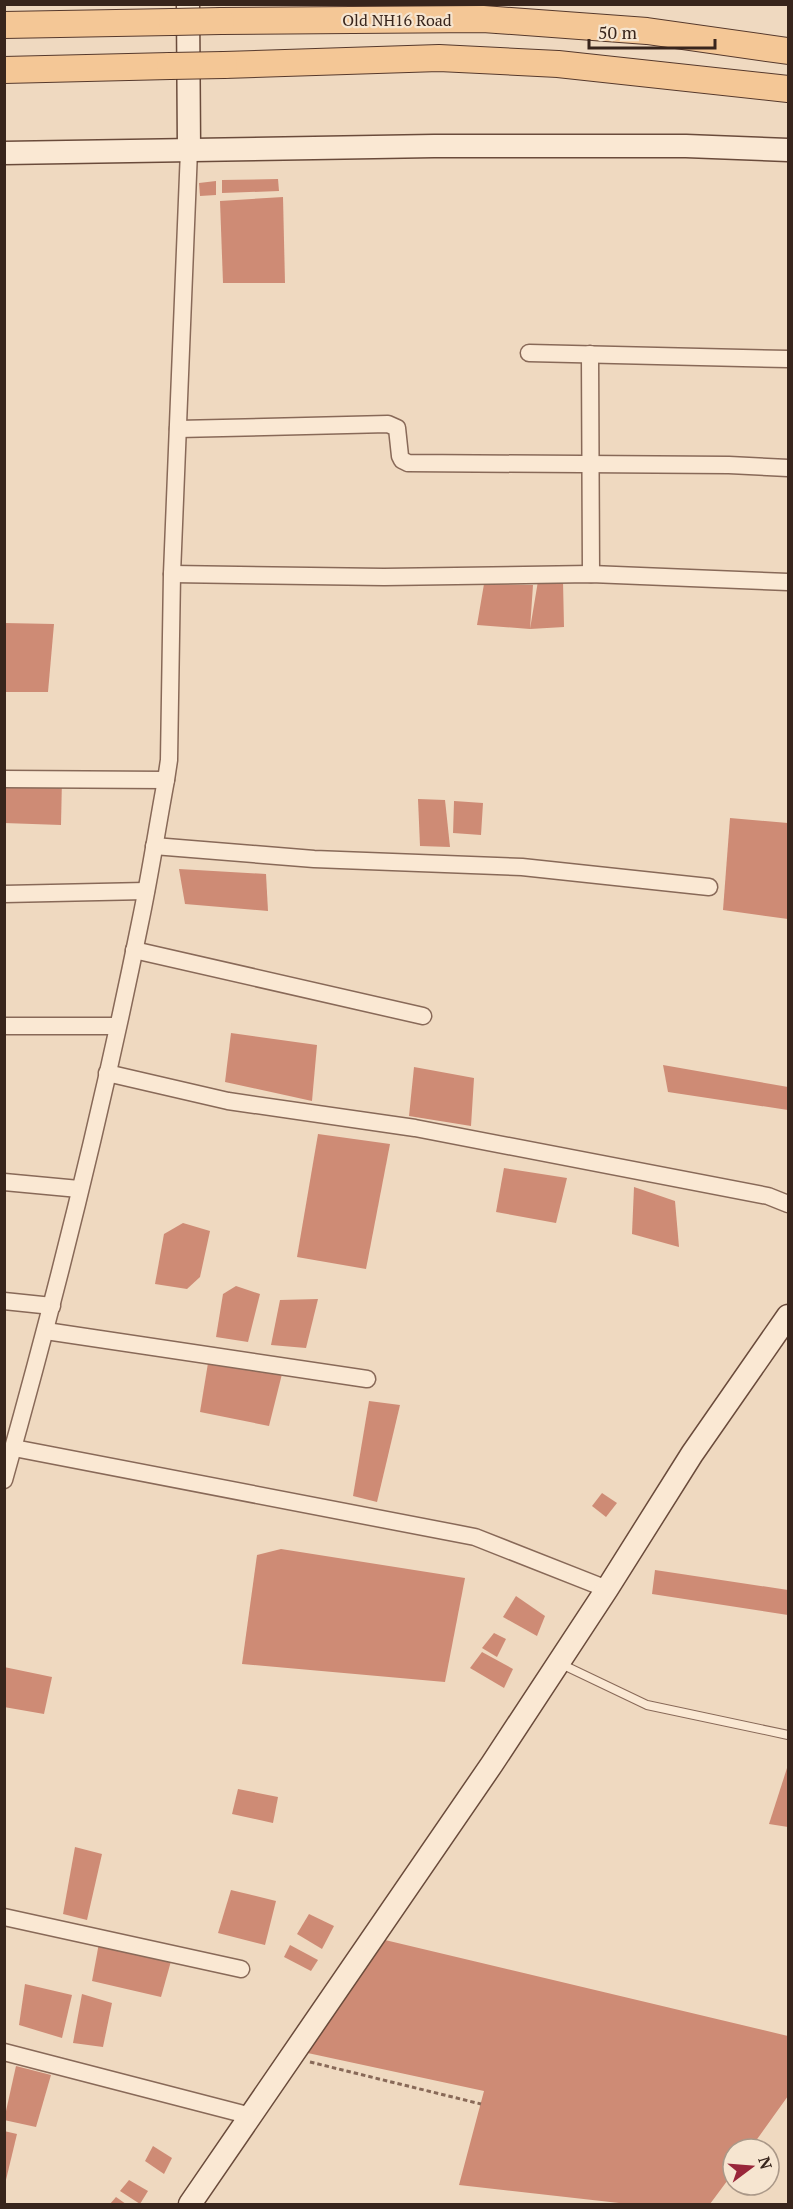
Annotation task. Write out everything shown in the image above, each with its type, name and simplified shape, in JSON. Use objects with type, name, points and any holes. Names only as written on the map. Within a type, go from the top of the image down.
[{"type":"main road","name":"Old NH16 Road","points":[[4,25],[180,13],[221,21],[483,19],[647,31],[789,51]]},
{"type":"main road","points":[[4,70],[439,58],[558,64],[789,89]]},
{"type":"street","points":[[4,1480],[46,1331],[107,1072],[146,891],[169,760],[172,574],[189,150],[180,13]]},
{"type":"street","points":[[4,153],[686,146],[789,150]]},
{"type":"street","points":[[529,353],[789,359]]},
{"type":"street","points":[[590,354],[591,574]]},
{"type":"street","points":[[178,429],[388,424],[397,428],[400,456],[408,463],[789,468]]},
{"type":"street","points":[[172,574],[384,577],[591,574],[789,582]]},
{"type":"street","points":[[4,779],[166,780]]},
{"type":"street","points":[[154,846],[314,859],[522,867],[709,887]]},
{"type":"street","points":[[4,894],[146,891]]},
{"type":"street","points":[[134,950],[423,1016]]},
{"type":"street","points":[[4,1026],[117,1026]]},
{"type":"street","points":[[107,1072],[228,1101],[415,1128],[768,1196],[789,1204]]},
{"type":"street","points":[[4,1182],[80,1189]]},
{"type":"street","points":[[4,1301],[52,1306]]},
{"type":"street","points":[[190,2205],[486,1774],[692,1454],[789,1317]]},
{"type":"street","points":[[46,1331],[367,1379]]},
{"type":"street","points":[[14,1448],[475,1537],[607,1589]]},
{"type":"street","points":[[4,1917],[241,1969]]},
{"type":"street","points":[[4,2052],[251,2116]]},
{"type":"lane","points":[[559,1663],[647,1705],[789,1735]]},
{"type":"path","points":[[291,2057],[481,2104]]},
{"type":"building","points":[[278,179],[279,191],[222,193],[222,180]]},
{"type":"building","points":[[216,181],[216,195],[200,196],[199,183]]},
{"type":"building","points":[[283,197],[285,283],[223,283],[220,201]]},
{"type":"building","points":[[538,581],[563,581],[564,627],[530,629]]},
{"type":"building","points":[[484,584],[533,585],[530,629],[477,625]]},
{"type":"building","points":[[4,623],[54,624],[48,692],[4,692]]},
{"type":"building","points":[[4,779],[62,779],[61,825],[4,823]]},
{"type":"building","points":[[418,799],[445,800],[450,847],[420,846]]},
{"type":"building","points":[[454,801],[483,803],[481,835],[453,833]]},
{"type":"building","points":[[730,818],[788,823],[788,919],[723,910]]},
{"type":"building","points":[[179,869],[266,874],[268,911],[185,904]]},
{"type":"building","points":[[231,1033],[317,1045],[312,1101],[225,1082]]},
{"type":"building","points":[[663,1065],[788,1087],[788,1110],[668,1092]]},
{"type":"building","points":[[414,1067],[474,1078],[471,1126],[409,1116]]},
{"type":"building","points":[[318,1134],[390,1144],[366,1269],[297,1257]]},
{"type":"building","points":[[504,1168],[567,1178],[556,1223],[496,1212]]},
{"type":"building","points":[[634,1187],[675,1201],[679,1247],[632,1234]]},
{"type":"building","points":[[183,1223],[210,1231],[200,1277],[187,1289],[155,1284],[164,1234]]},
{"type":"building","points":[[236,1286],[260,1294],[248,1342],[216,1337],[223,1294]]},
{"type":"building","points":[[318,1299],[306,1348],[271,1345],[280,1300]]},
{"type":"building","points":[[208,1363],[284,1366],[269,1426],[200,1412]]},
{"type":"building","points":[[369,1401],[400,1405],[377,1502],[353,1496]]},
{"type":"building","points":[[602,1493],[617,1503],[606,1517],[592,1506]]},
{"type":"building","points":[[281,1549],[465,1578],[445,1682],[242,1664],[257,1555]]},
{"type":"building","points":[[655,1570],[788,1590],[788,1615],[652,1594]]},
{"type":"building","points":[[516,1596],[545,1616],[537,1636],[503,1617]]},
{"type":"building","points":[[494,1633],[506,1639],[497,1657],[482,1648]]},
{"type":"building","points":[[482,1652],[513,1669],[504,1688],[470,1668]]},
{"type":"building","points":[[4,1667],[52,1677],[44,1714],[4,1707]]},
{"type":"building","points":[[788,1765],[788,1827],[769,1824]]},
{"type":"building","points":[[238,1789],[278,1797],[273,1823],[232,1814]]},
{"type":"building","points":[[75,1847],[102,1854],[87,1920],[63,1914]]},
{"type":"building","points":[[231,1890],[276,1901],[265,1945],[218,1933]]},
{"type":"building","points":[[309,1914],[334,1926],[322,1949],[297,1934]]},
{"type":"building","points":[[385,1940],[788,2036],[788,2096],[759,2137],[721,2137],[721,2189],[710,2204],[628,2204],[459,2185],[484,2091],[303,2052]]},
{"type":"building","points":[[99,1943],[173,1954],[161,1997],[92,1981]]},
{"type":"building","points":[[290,1945],[318,1960],[311,1971],[284,1957]]},
{"type":"building","points":[[25,1984],[72,1995],[62,2038],[19,2025]]},
{"type":"building","points":[[82,1994],[112,2003],[103,2047],[73,2043]]},
{"type":"building","points":[[16,2066],[51,2075],[36,2127],[4,2120]]},
{"type":"building","points":[[4,2131],[17,2134],[5,2184],[4,2184]]},
{"type":"building","points":[[153,2146],[172,2158],[164,2174],[145,2161]]},
{"type":"building","points":[[129,2180],[148,2191],[140,2204],[120,2191]]},
{"type":"building","points":[[116,2197],[126,2204],[110,2204]]}]
